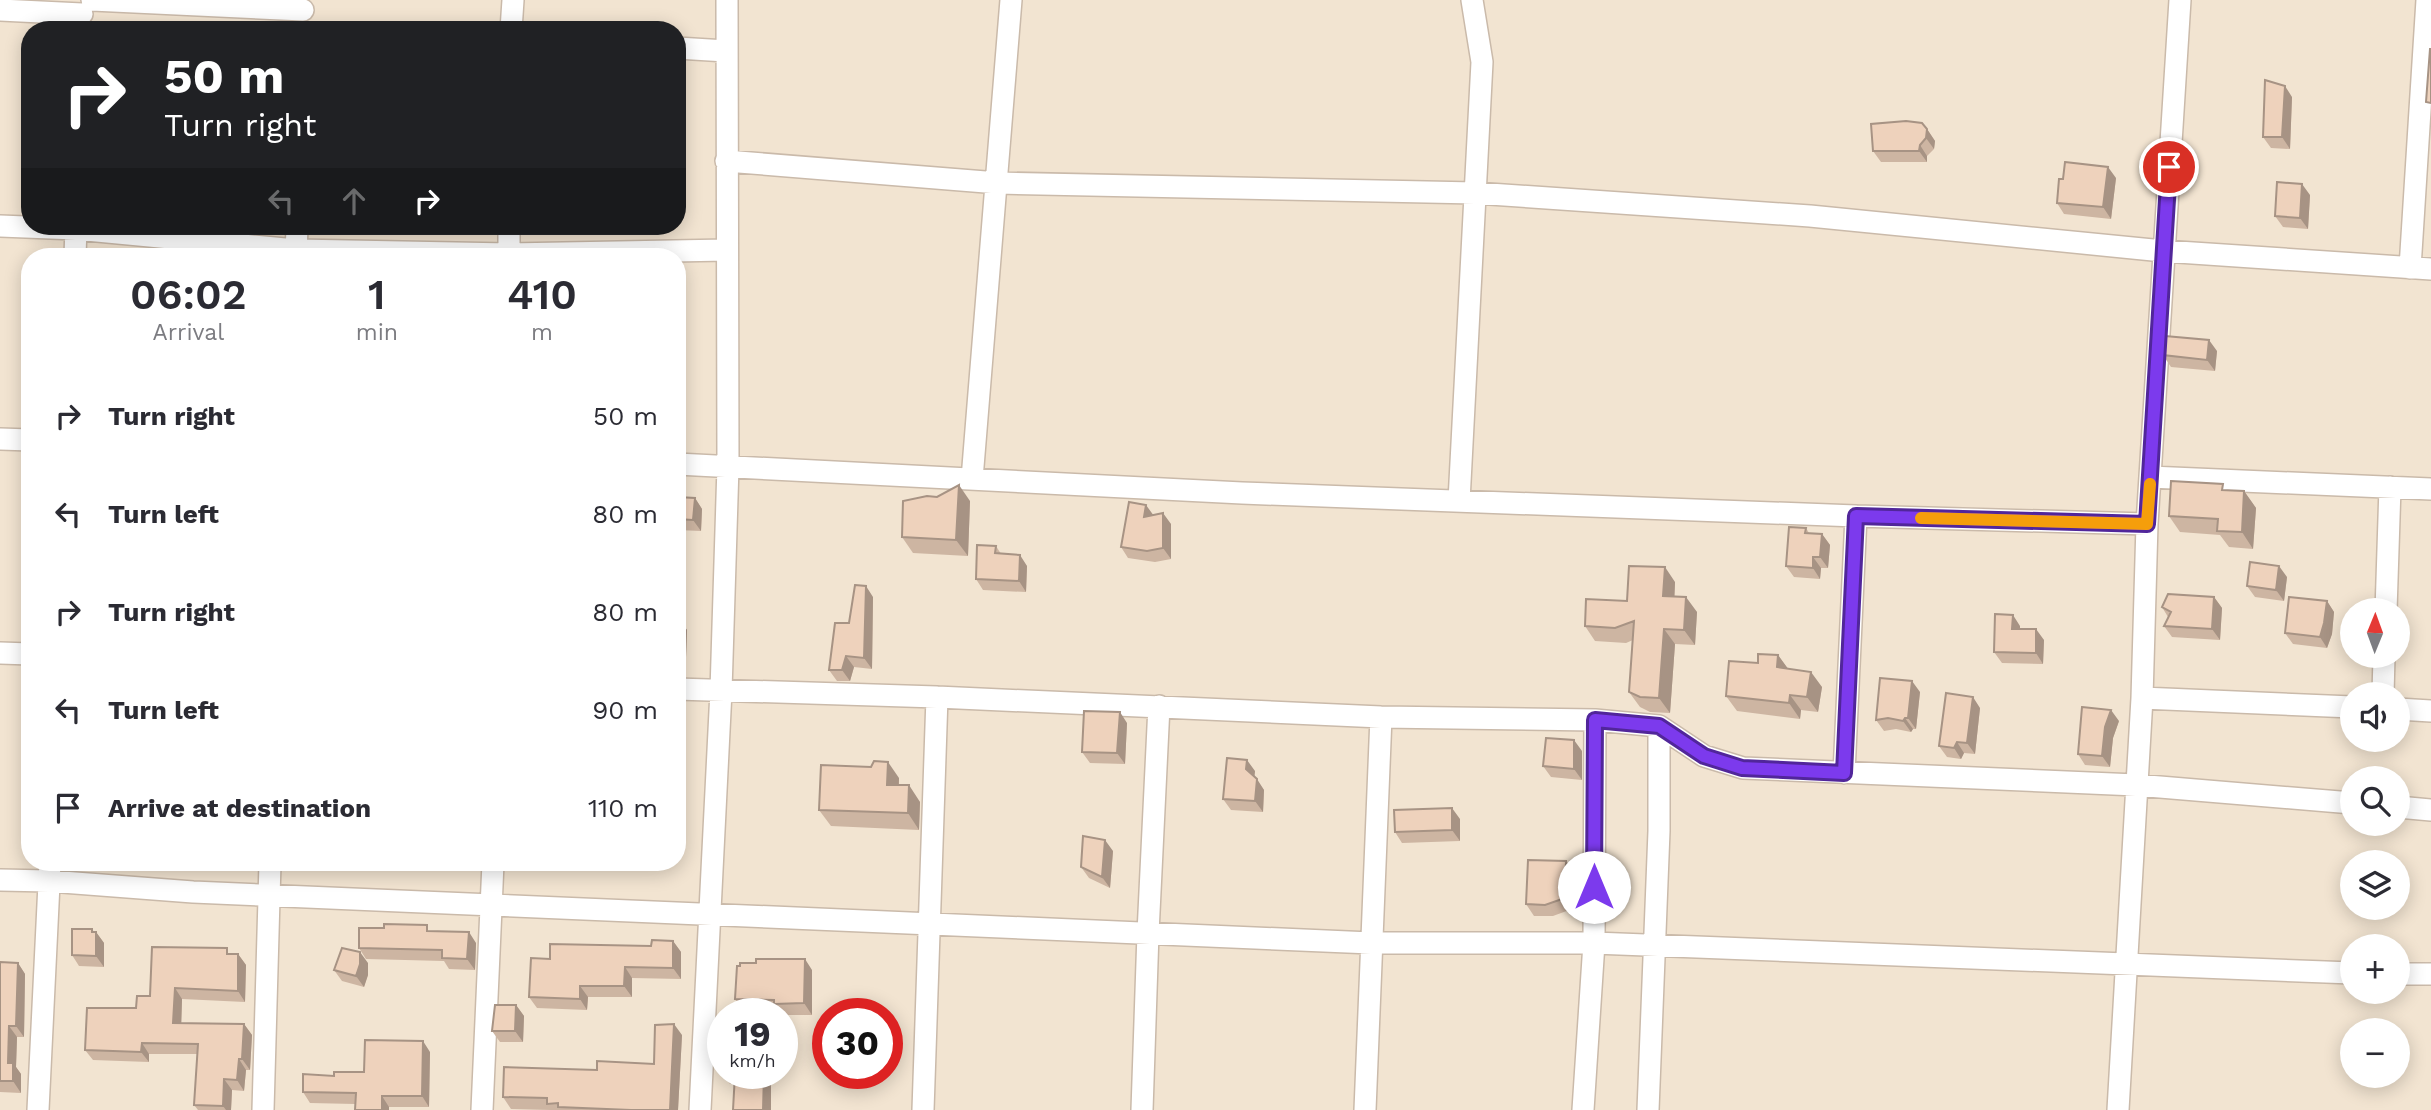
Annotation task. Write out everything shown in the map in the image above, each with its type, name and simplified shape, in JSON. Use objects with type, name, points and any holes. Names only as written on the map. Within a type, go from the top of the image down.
[{"type":"street","points":[[512,21],[513,0]]},
{"type":"street","points":[[700,1110],[721,691],[728,466],[727,0]]},
{"type":"street","points":[[972,479],[998,183],[1010,0]]},
{"type":"street","points":[[1459,501],[1482,62],[1472,0]]},
{"type":"street","points":[[2118,1110],[2142,698],[2147,524],[2180,0]]},
{"type":"street","points":[[726,161],[998,183],[1475,192],[1810,216],[2163,251],[2421,268],[2427,0]]},
{"type":"street","points":[[0,10],[303,13]]},
{"type":"street","points":[[686,49],[726,51]]},
{"type":"street","points":[[0,226],[21,226]]},
{"type":"street","points":[[141,235],[247,248]]},
{"type":"street","points":[[686,251],[727,250]]},
{"type":"street","points":[[0,439],[21,440]]},
{"type":"street","points":[[686,464],[1242,493],[2147,524]]},
{"type":"street","points":[[2150,477],[2431,489]]},
{"type":"street","points":[[2386,598],[2390,488]]},
{"type":"street","points":[[1844,773],[1856,516]]},
{"type":"street","points":[[0,653],[21,654]]},
{"type":"street","points":[[686,689],[937,697],[1381,717],[1595,720],[1659,726],[1704,756],[1742,768],[2136,785],[2340,802]]},
{"type":"street","points":[[923,1110],[937,697]]},
{"type":"street","points":[[2142,698],[2340,706]]},
{"type":"street","points":[[1142,1110],[1159,706]]},
{"type":"street","points":[[2410,710],[2431,711]]},
{"type":"street","points":[[1365,1110],[1381,717]]},
{"type":"street","points":[[1583,1110],[1594,943],[1595,720]]},
{"type":"street","points":[[1648,1110],[1656,946],[1659,726]]},
{"type":"street","points":[[2410,808],[2431,810]]},
{"type":"street","points":[[263,1110],[269,871]]},
{"type":"street","points":[[482,1110],[493,871]]},
{"type":"street","points":[[0,880],[50,872],[193,892],[929,925],[1371,943],[1594,943],[2340,973]]},
{"type":"street","points":[[38,1110],[50,872]]},
{"type":"street","points":[[2410,974],[2431,974]]},
{"type":"shaded area","points":[[0,0],[2431,0],[2431,1110],[0,1110]]},
{"type":"building","points":[[2431,49],[2431,103],[2426,102]]},
{"type":"building","points":[[2265,80],[2285,86],[2282,137],[2263,137]]},
{"type":"building","points":[[1906,121],[1922,123],[1927,129],[1926,138],[1919,151],[1873,151],[1871,124]]},
{"type":"building","points":[[2065,162],[2108,167],[2103,207],[2057,203],[2059,179],[2063,179]]},
{"type":"building","points":[[2277,182],[2302,184],[2300,218],[2275,216]]},
{"type":"building","points":[[2165,336],[2209,340],[2207,360],[2163,355]]},
{"type":"building","points":[[2171,481],[2223,484],[2222,490],[2244,491],[2242,532],[2217,531],[2218,519],[2169,516]]},
{"type":"building","points":[[959,485],[956,540],[902,537],[903,501],[927,496],[937,497]]},
{"type":"building","points":[[686,498],[695,498],[693,520],[686,520]]},
{"type":"building","points":[[1129,502],[1146,505],[1144,517],[1163,513],[1163,548],[1147,551],[1121,547]]},
{"type":"building","points":[[1789,527],[1806,528],[1805,533],[1822,534],[1820,557],[1813,557],[1813,568],[1786,566]]},
{"type":"building","points":[[977,545],[996,546],[995,553],[1020,555],[1019,581],[976,579]]},
{"type":"building","points":[[2250,562],[2279,566],[2276,590],[2247,586]]},
{"type":"building","points":[[1629,566],[1665,567],[1663,596],[1686,597],[1684,630],[1664,629],[1659,698],[1640,697],[1629,692],[1634,621],[1615,628],[1585,626],[1586,599],[1627,601]]},
{"type":"building","points":[[855,585],[866,586],[864,658],[846,656],[842,670],[829,670],[835,623],[849,623]]},
{"type":"building","points":[[2168,594],[2214,597],[2212,629],[2164,626],[2171,612],[2162,607]]},
{"type":"building","points":[[2289,597],[2327,601],[2320,637],[2285,633]]},
{"type":"building","points":[[1995,614],[2013,615],[2012,629],[2036,629],[2036,653],[1994,652]]},
{"type":"building","points":[[1758,654],[1778,655],[1777,667],[1811,672],[1807,697],[1790,695],[1789,703],[1726,696],[1729,661],[1758,663]]},
{"type":"building","points":[[1880,678],[1912,681],[1908,718],[1903,721],[1888,718],[1876,720]]},
{"type":"building","points":[[1946,693],[1973,697],[1967,743],[1957,742],[1954,748],[1939,746]]},
{"type":"building","points":[[2082,707],[2111,710],[2105,727],[2102,756],[2078,754]]},
{"type":"building","points":[[1084,711],[1120,712],[1117,753],[1082,752]]},
{"type":"building","points":[[1546,738],[1574,740],[1574,769],[1543,766]]},
{"type":"building","points":[[1227,758],[1247,760],[1246,769],[1257,779],[1255,801],[1223,799]]},
{"type":"building","points":[[874,761],[888,762],[887,785],[909,785],[908,813],[819,810],[821,765],[871,767]]},
{"type":"building","points":[[1452,808],[1452,830],[1395,832],[1394,810]]},
{"type":"building","points":[[1083,836],[1105,840],[1102,877],[1081,867]]},
{"type":"building","points":[[1528,860],[1566,861],[1565,898],[1545,905],[1526,904]]},
{"type":"building","points":[[384,924],[427,925],[427,931],[469,932],[467,959],[442,958],[442,950],[359,948],[359,928],[384,928]]},
{"type":"building","points":[[72,929],[92,929],[92,932],[96,932],[96,956],[72,955]]},
{"type":"building","points":[[652,940],[673,941],[673,968],[625,967],[624,986],[580,986],[580,999],[529,997],[531,958],[550,959],[550,944],[651,946]]},
{"type":"building","points":[[152,947],[227,948],[227,954],[238,954],[238,991],[175,988],[173,1023],[244,1024],[242,1059],[239,1059],[237,1080],[224,1079],[223,1106],[194,1105],[198,1044],[142,1043],[141,1052],[85,1050],[87,1008],[136,1008],[137,996],[150,996]]},
{"type":"building","points":[[342,948],[360,952],[356,976],[334,970]]},
{"type":"building","points":[[756,959],[805,959],[804,1003],[798,1003],[798,998],[735,998],[737,966],[740,966],[740,963],[756,963]]},
{"type":"building","points":[[0,962],[18,963],[16,1026],[9,1026],[8,1063],[13,1063],[13,1081],[0,1081]]},
{"type":"building","points":[[495,1005],[516,1005],[515,1031],[492,1031]]},
{"type":"building","points":[[674,1024],[670,1110],[558,1107],[558,1103],[547,1104],[547,1098],[503,1097],[504,1067],[597,1070],[597,1061],[654,1064],[655,1025]]},
{"type":"building","points":[[365,1040],[423,1041],[422,1096],[382,1096],[382,1110],[355,1110],[356,1093],[303,1092],[303,1074],[334,1076],[334,1072],[364,1072]]},
{"type":"building","points":[[734,1089],[764,1089],[763,1110],[733,1110]]},
{"type":"slow traffic","points":[[1921,518],[2147,524],[2150,484]]},
{"type":"route","points":[[1594,887],[1595,720],[1659,726],[1704,756],[1742,768],[1844,773],[1856,516],[2147,524],[2169,167]]}]
